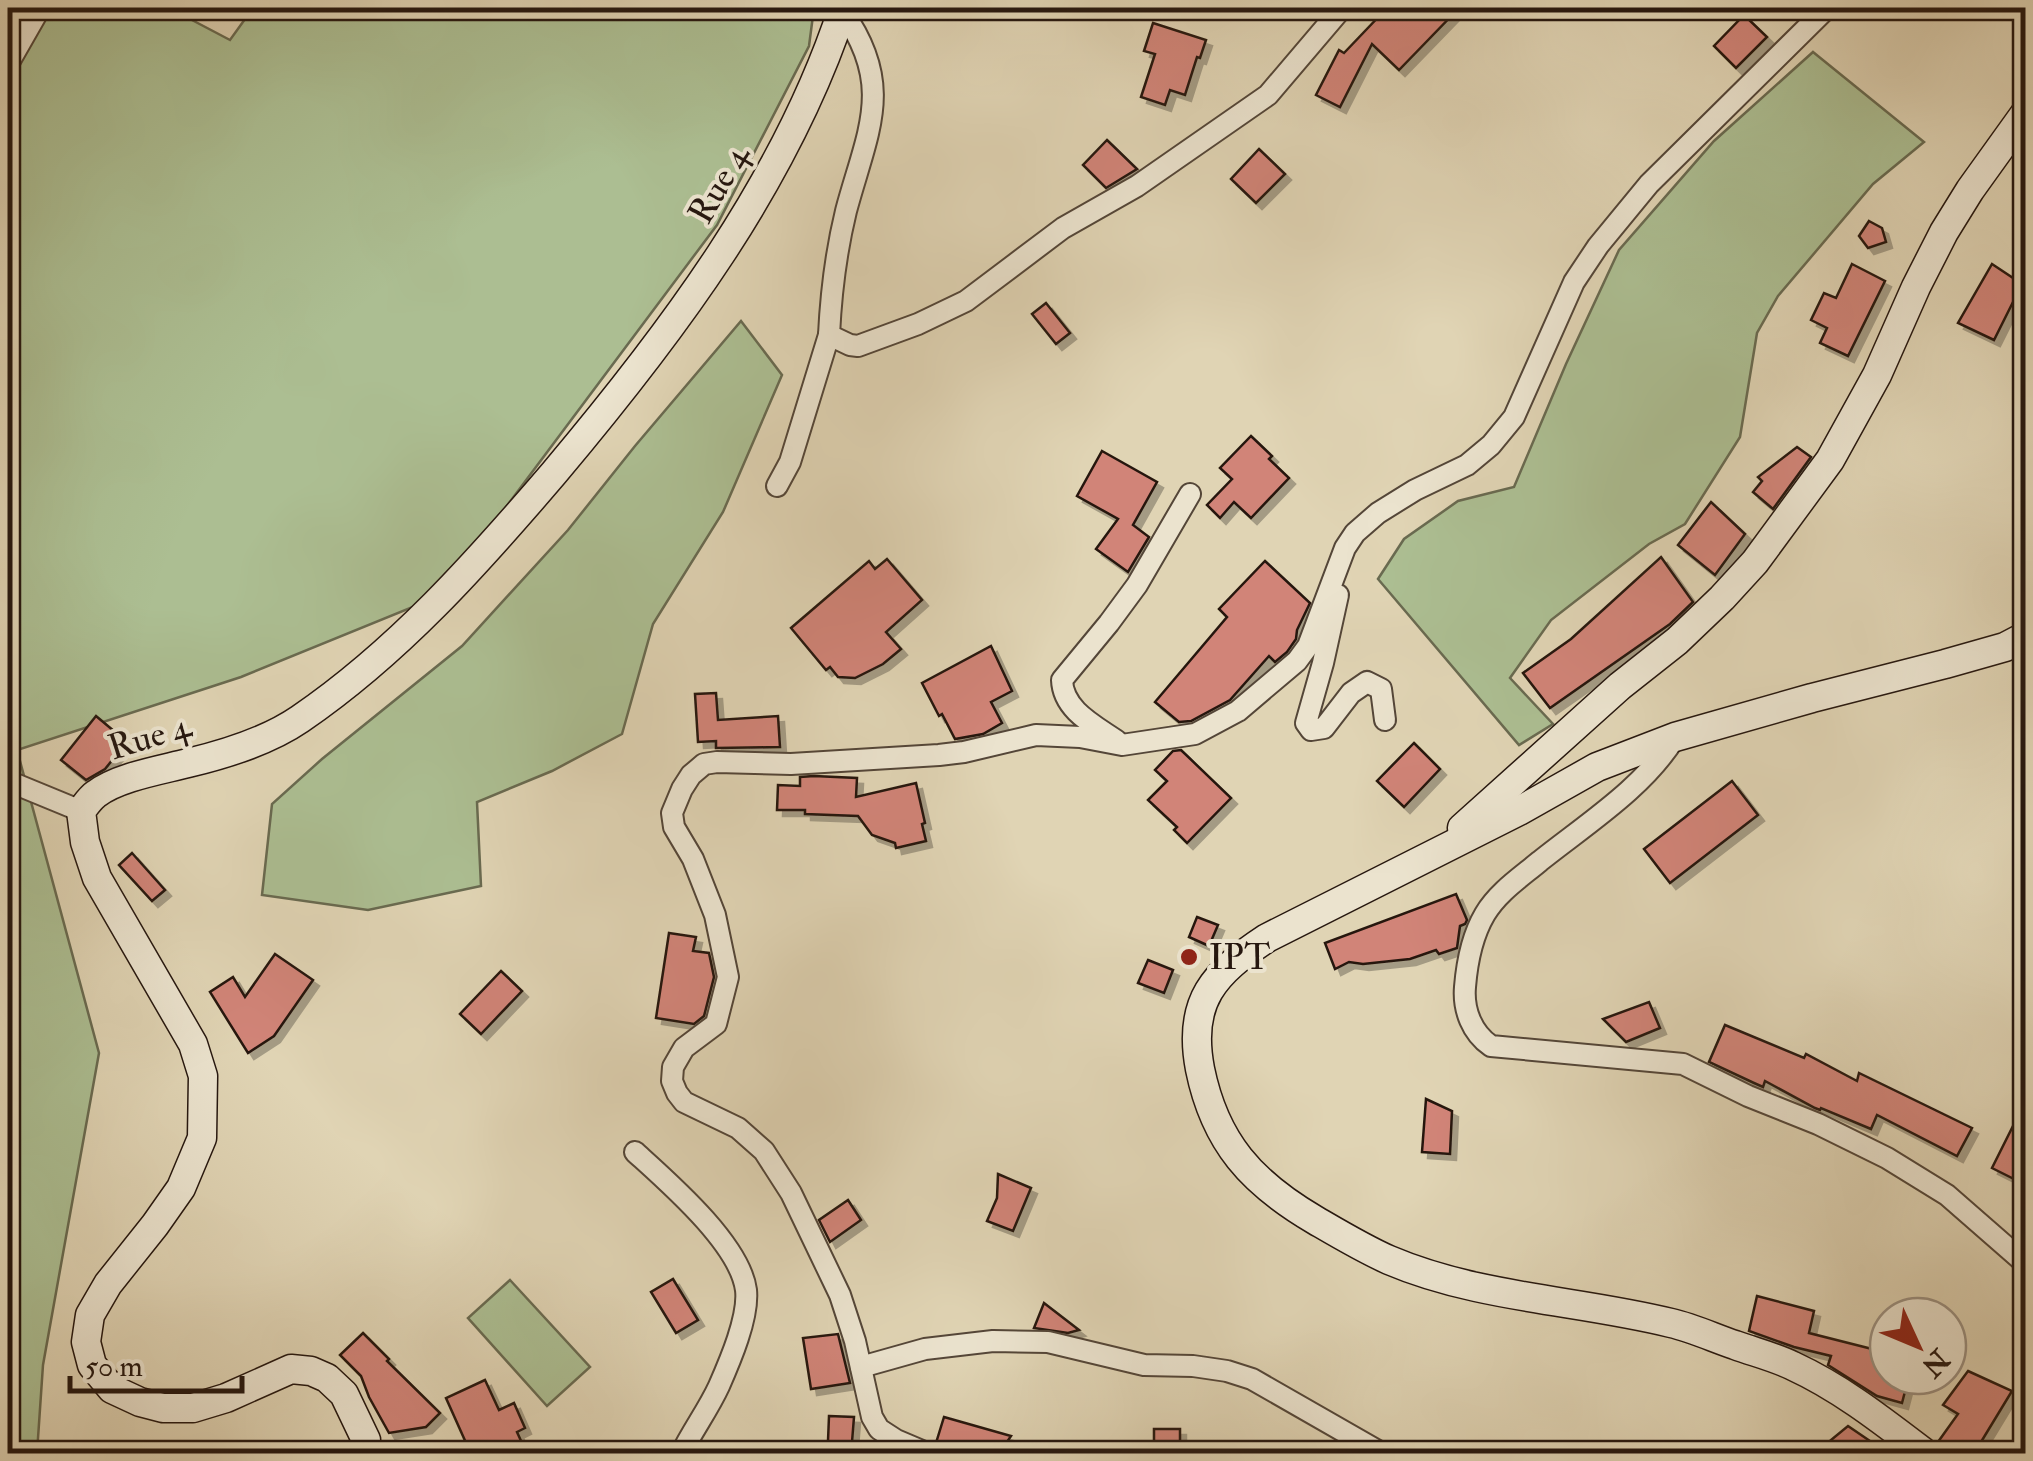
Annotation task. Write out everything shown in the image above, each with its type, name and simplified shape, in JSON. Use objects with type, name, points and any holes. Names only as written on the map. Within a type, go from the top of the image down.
[{"type":"street","points":[[8,64],[40,8]]},
{"type":"street","points":[[829,335],[858,346],[966,301],[1063,228],[1137,186],[1268,95],[1342,8]]},
{"type":"street","points":[[929,1454],[879,1429],[872,1417],[840,1295],[790,1193],[764,1152],[738,1128],[684,1102],[672,1081],[673,1067],[684,1048],[716,1024],[728,977],[715,915],[674,827],[675,801],[691,775],[704,764],[717,762],[791,764],[964,752],[1036,734],[1122,745],[1195,734],[1238,711],[1298,662],[1355,532],[1415,490],[1467,465],[1491,445],[1514,417],[1574,282],[1598,246],[1649,184],[1827,8]]},
{"type":"street","points":[[777,486],[790,462],[829,335],[831,290],[840,241],[874,102],[873,76],[865,49],[842,9]]},
{"type":"street","name":"Rue 4","points":[[81,812],[96,794],[118,783],[249,745],[290,726],[328,700],[429,612],[580,441],[636,371],[730,240],[813,88],[842,9]]},
{"type":"street","points":[[1431,856],[1620,686],[1678,641],[1755,562],[1830,460],[1877,375],[1944,232],[2024,117]]},
{"type":"street","points":[[1122,745],[1073,708],[1064,694],[1062,680],[1136,585],[1190,494]]},
{"type":"street","points":[[1345,548],[1330,632],[1306,723],[1311,730],[1324,728],[1351,693],[1367,682],[1380,689],[1386,720]]},
{"type":"street","points":[[1926,1454],[1862,1406],[1793,1366],[1672,1323],[1472,1285],[1389,1260],[1288,1204],[1238,1158],[1219,1127],[1204,1091],[1198,1028],[1204,998],[1214,980],[1267,938],[1519,811],[1596,767],[1674,737],[1975,656],[2026,636]]},
{"type":"street","points":[[1674,737],[1664,756],[1643,777],[1509,886],[1487,910],[1476,931],[1466,967],[1464,998],[1472,1026],[1482,1041],[1491,1046],[1683,1064],[1887,1158],[1947,1195],[2026,1264]]},
{"type":"street","points":[[8,781],[81,812],[84,842],[98,878],[193,1044],[203,1076],[202,1138],[180,1188],[108,1284],[90,1315],[86,1342],[92,1365],[112,1389],[163,1408],[193,1408],[292,1369],[311,1371],[327,1378],[344,1394],[366,1440],[366,1454]]},
{"type":"street","points":[[635,1152],[711,1228],[742,1274],[746,1292],[743,1319],[718,1388],[680,1454]]},
{"type":"street","points":[[861,1367],[925,1349],[994,1341],[1048,1342],[1144,1365],[1228,1371],[1252,1379],[1384,1454]]},
{"type":"green space","points":[[8,8],[169,8],[230,40],[253,8],[814,8],[809,46],[717,225],[494,523],[430,600],[241,677],[17,750],[99,1053],[43,1365],[37,1453],[8,1454]]},
{"type":"green space","points":[[1813,52],[1924,142],[1873,184],[1778,296],[1757,333],[1740,437],[1685,524],[1649,544],[1551,620],[1510,678],[1553,724],[1519,745],[1378,579],[1404,539],[1458,501],[1514,487],[1619,250],[1714,141]]},
{"type":"green space","points":[[741,321],[782,375],[723,512],[653,624],[622,734],[552,771],[477,802],[481,886],[368,910],[262,895],[272,804],[462,646],[568,530]]},
{"type":"green space","points":[[510,1280],[590,1367],[547,1406],[468,1318]]},
{"type":"building","points":[[1387,8],[1459,8],[1399,70],[1372,44],[1340,107],[1316,95],[1339,50],[1344,53]]},
{"type":"building","points":[[1744,15],[1767,37],[1736,68],[1714,46]]},
{"type":"building","points":[[1153,23],[1206,40],[1185,95],[1170,90],[1165,105],[1141,97],[1155,54],[1144,51]]},
{"type":"building","points":[[1107,140],[1137,169],[1106,188],[1083,165]]},
{"type":"building","points":[[1259,149],[1285,174],[1256,203],[1231,179]]},
{"type":"building","points":[[1869,221],[1882,228],[1886,242],[1868,248],[1859,236]]},
{"type":"building","points":[[1852,264],[1885,281],[1848,356],[1820,343],[1827,328],[1811,320],[1824,293],[1836,298]]},
{"type":"building","points":[[1992,264],[2022,284],[1994,340],[1958,323]]},
{"type":"building","points":[[1046,303],[1070,333],[1056,344],[1032,314]]},
{"type":"building","points":[[1251,436],[1289,478],[1251,518],[1234,502],[1220,518],[1207,505],[1232,479],[1220,468]]},
{"type":"building","points":[[1797,447],[1811,457],[1773,509],[1753,492],[1762,481],[1758,477]]},
{"type":"building","points":[[1102,451],[1157,482],[1133,525],[1149,537],[1128,572],[1096,549],[1118,519],[1077,496]]},
{"type":"building","points":[[1711,502],[1745,534],[1715,575],[1678,545]]},
{"type":"building","points":[[1661,557],[1693,602],[1670,624],[1550,708],[1523,673],[1571,639]]},
{"type":"building","points":[[887,559],[922,600],[886,632],[901,649],[883,664],[855,678],[838,677],[830,667],[826,670],[791,628],[869,561],[875,569]]},
{"type":"building","points":[[1265,561],[1310,603],[1296,639],[1275,662],[1269,656],[1230,700],[1191,721],[1179,722],[1155,702],[1227,617],[1219,609]]},
{"type":"building","points":[[991,646],[1012,691],[991,702],[1002,723],[983,734],[955,739],[922,683]]},
{"type":"building","points":[[716,693],[718,720],[778,716],[780,747],[716,748],[716,741],[698,742],[695,694]]},
{"type":"building","points":[[96,716],[127,742],[105,769],[86,780],[61,760]]},
{"type":"building","points":[[1414,743],[1440,769],[1404,807],[1377,781]]},
{"type":"building","points":[[1181,750],[1231,798],[1187,843],[1174,830],[1177,827],[1148,800],[1167,781],[1155,770],[1173,751]]},
{"type":"building","points":[[800,777],[857,778],[856,797],[916,783],[926,841],[896,848],[895,843],[872,835],[858,816],[777,810],[778,785],[800,786]]},
{"type":"building","points":[[1732,781],[1758,815],[1670,883],[1644,849]]},
{"type":"building","points":[[132,853],[165,890],[152,901],[119,865]]},
{"type":"building","points":[[1456,894],[1467,920],[1460,926],[1457,948],[1410,959],[1349,962],[1335,969],[1325,943]]},
{"type":"building","points":[[1197,917],[1218,925],[1209,946],[1189,937]]},
{"type":"building","points":[[669,933],[696,937],[693,951],[709,953],[714,977],[704,1016],[694,1024],[656,1018]]},
{"type":"building","points":[[275,954],[313,980],[274,1036],[248,1053],[210,992],[233,977],[245,997]]},
{"type":"building","points":[[1148,960],[1173,970],[1164,993],[1138,983]]},
{"type":"building","points":[[501,971],[522,991],[481,1034],[460,1014]]},
{"type":"building","points":[[1649,1002],[1660,1028],[1626,1042],[1603,1019]]},
{"type":"building","points":[[1725,1025],[1804,1058],[1806,1054],[1857,1081],[1859,1073],[1972,1128],[1957,1156],[1877,1115],[1871,1129],[1815,1108],[1765,1081],[1763,1087],[1709,1062]]},
{"type":"building","points":[[1426,1099],[1452,1111],[1450,1154],[1422,1152]]},
{"type":"building","points":[[2013,1126],[2026,1133],[2026,1185],[1992,1168]]},
{"type":"building","points":[[998,1174],[1031,1188],[1013,1231],[987,1221],[997,1198]]},
{"type":"building","points":[[848,1200],[861,1220],[830,1242],[819,1220]]},
{"type":"building","points":[[673,1279],[698,1320],[676,1333],[651,1292]]},
{"type":"building","points":[[1757,1296],[1814,1311],[1809,1333],[1868,1348],[1868,1390],[1828,1365],[1831,1356],[1749,1331]]},
{"type":"building","points":[[1044,1303],[1079,1330],[1068,1333],[1034,1328]]},
{"type":"building","points":[[363,1333],[440,1413],[426,1427],[389,1433],[361,1376],[340,1355]]},
{"type":"building","points":[[838,1334],[850,1383],[811,1389],[803,1338]]},
{"type":"building","points":[[1968,1371],[2012,1391],[1981,1442],[1998,1454],[1943,1454],[1938,1442],[1958,1414],[1943,1405],[1950,1396],[1968,1396]]},
{"type":"building","points":[[485,1380],[499,1410],[514,1403],[525,1428],[517,1432],[527,1454],[471,1454],[446,1398]]},
{"type":"building","points":[[1877,1396],[1904,1396],[1902,1403]]},
{"type":"building","points":[[829,1416],[854,1417],[852,1442],[828,1441]]},
{"type":"building","points":[[944,1417],[1011,1436],[999,1454],[943,1454],[936,1443]]},
{"type":"building","points":[[1848,1426],[1889,1454],[1814,1454]]},
{"type":"building","points":[[1154,1429],[1180,1429],[1180,1454],[1154,1454]]},
{"type":"place","name":"IPT","points":[[1189,957]]}]
